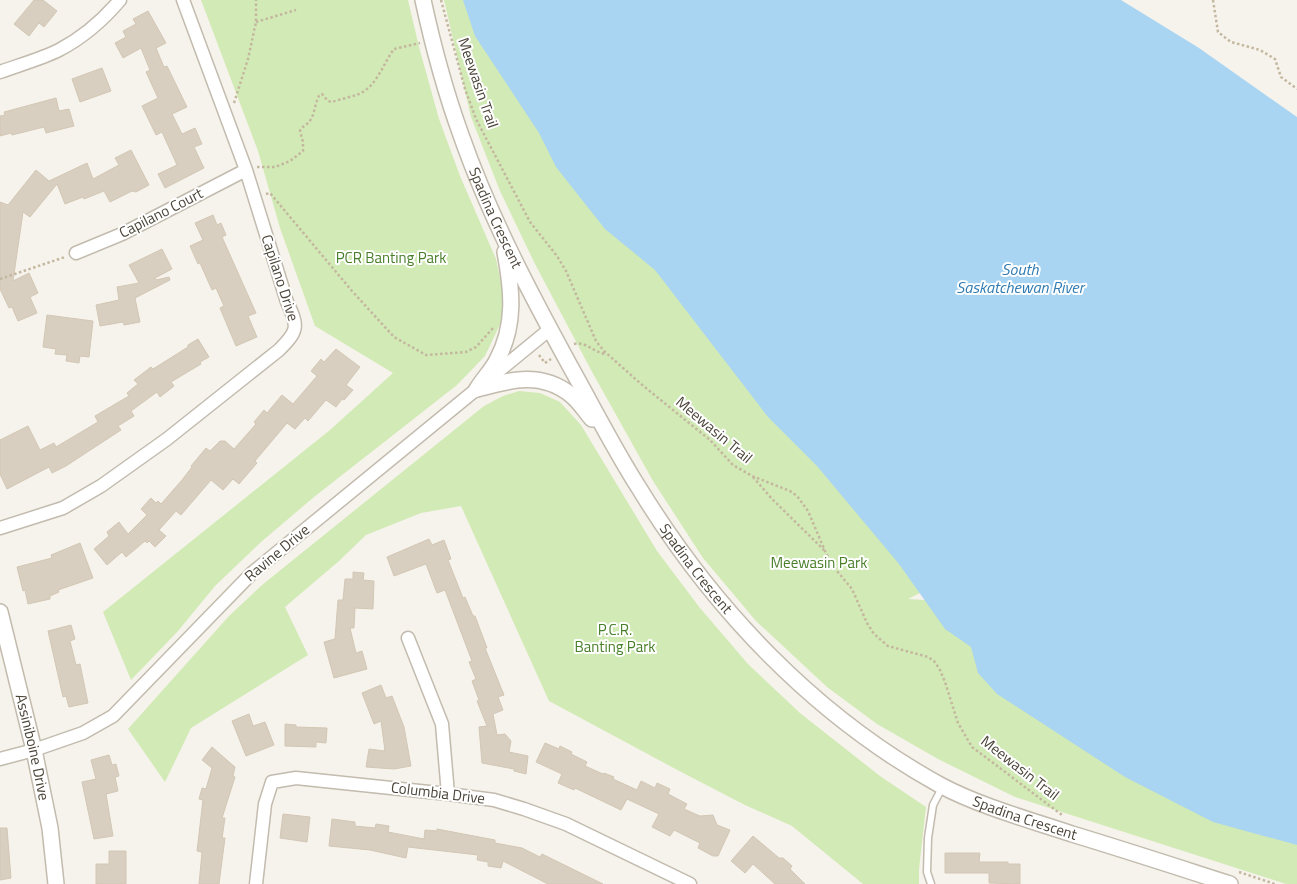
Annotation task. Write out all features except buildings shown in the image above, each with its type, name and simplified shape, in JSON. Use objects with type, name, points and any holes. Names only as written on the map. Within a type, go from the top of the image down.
[{"type":"street","points":[[0,72],[59,50],[84,34],[108,14],[120,0]]},
{"type":"street","name":"Capilano Drive","points":[[0,528],[63,508],[101,486],[167,438],[288,340],[296,329],[295,318],[287,302],[246,170],[183,0]]},
{"type":"street","name":"Spadina Crescent","points":[[423,0],[445,88],[461,136],[503,236],[550,329],[639,489],[682,553],[728,613],[784,670],[861,734],[913,769],[943,786],[1019,817],[1232,877]]},
{"type":"street","name":"Capilano Court","points":[[76,253],[122,234],[246,170]]},
{"type":"street","points":[[477,389],[497,360],[506,341],[510,324],[512,308],[511,281],[503,236]]},
{"type":"street","name":"Ravine Drive","points":[[0,759],[34,750],[82,733],[113,716],[252,573],[550,329]]},
{"type":"street","points":[[477,389],[529,378],[550,383],[572,396],[612,441]]},
{"type":"street","name":"Assiniboine Drive","points":[[0,612],[34,750],[50,828],[56,884]]},
{"type":"street","points":[[408,638],[442,724],[448,794]]},
{"type":"street","name":"Columbia Drive","points":[[256,884],[264,804],[272,782],[296,778],[494,800],[566,824],[690,884]]},
{"type":"lane","points":[[930,884],[927,872],[928,838],[933,804],[943,786]]},
{"type":"path","points":[[235,102],[248,59],[256,22],[256,0]]},
{"type":"path","name":"Meewasin Trail","points":[[441,0],[465,89],[476,119],[530,222],[557,256],[566,271],[596,341],[607,354],[641,384],[710,440],[733,465],[752,476],[790,491],[797,496],[808,511],[832,565],[852,589],[867,623],[879,640],[888,646],[928,657],[934,661],[945,682],[958,723],[972,747],[1063,816]]},
{"type":"path","points":[[1213,0],[1218,32],[1231,42],[1260,50],[1275,59],[1281,77],[1297,89]]},
{"type":"path","points":[[256,22],[296,10]]},
{"type":"path","points":[[246,170],[261,166],[275,167],[290,161],[302,152],[303,142],[300,131],[312,118],[319,96],[322,94],[328,101],[332,102],[360,93],[369,88],[377,78],[394,50],[432,40]]},
{"type":"path","points":[[254,197],[270,193],[390,334],[426,355],[466,352],[476,346],[499,323],[510,324]]},
{"type":"path","points":[[0,279],[76,253]]},
{"type":"path","points":[[532,344],[544,363],[575,343],[581,343],[598,353],[607,354]]},
{"type":"path","points":[[752,476],[772,499],[825,552]]},
{"type":"path","points":[[1232,877],[1274,884]]},
{"type":"green space","name":"PCR Banting Park","points":[[201,0],[408,0],[439,119],[460,176],[496,259],[502,287],[503,318],[485,356],[457,385],[314,497],[261,542],[215,586],[178,631],[131,680],[103,612],[330,430],[393,373],[315,326],[280,228],[258,151]]},
{"type":"green space","name":"Meewasin Park","points":[[444,0],[480,0],[928,589],[908,599],[941,601],[1297,834],[1297,884],[1286,884],[1015,797],[938,759],[877,724],[827,687],[756,621],[703,558],[653,481],[535,264],[500,191],[471,117]]},
{"type":"green space","name":"P.C.R. Banting Park","points":[[519,391],[540,393],[560,402],[581,425],[657,551],[700,608],[748,664],[800,713],[880,776],[926,807],[919,884],[863,884],[792,826],[745,805],[549,701],[461,506],[421,513],[366,535],[285,607],[308,655],[191,728],[165,782],[128,729],[229,616],[262,585],[484,406],[503,396]]},
{"type":"water","name":"South Saskatchewan River","points":[[463,0],[1121,0],[1199,48],[1297,117],[1297,845],[1213,822],[1125,777],[997,694],[978,673],[971,647],[945,629],[899,564],[817,466],[768,417],[655,270],[605,229],[556,167],[539,133],[475,36]]}]
